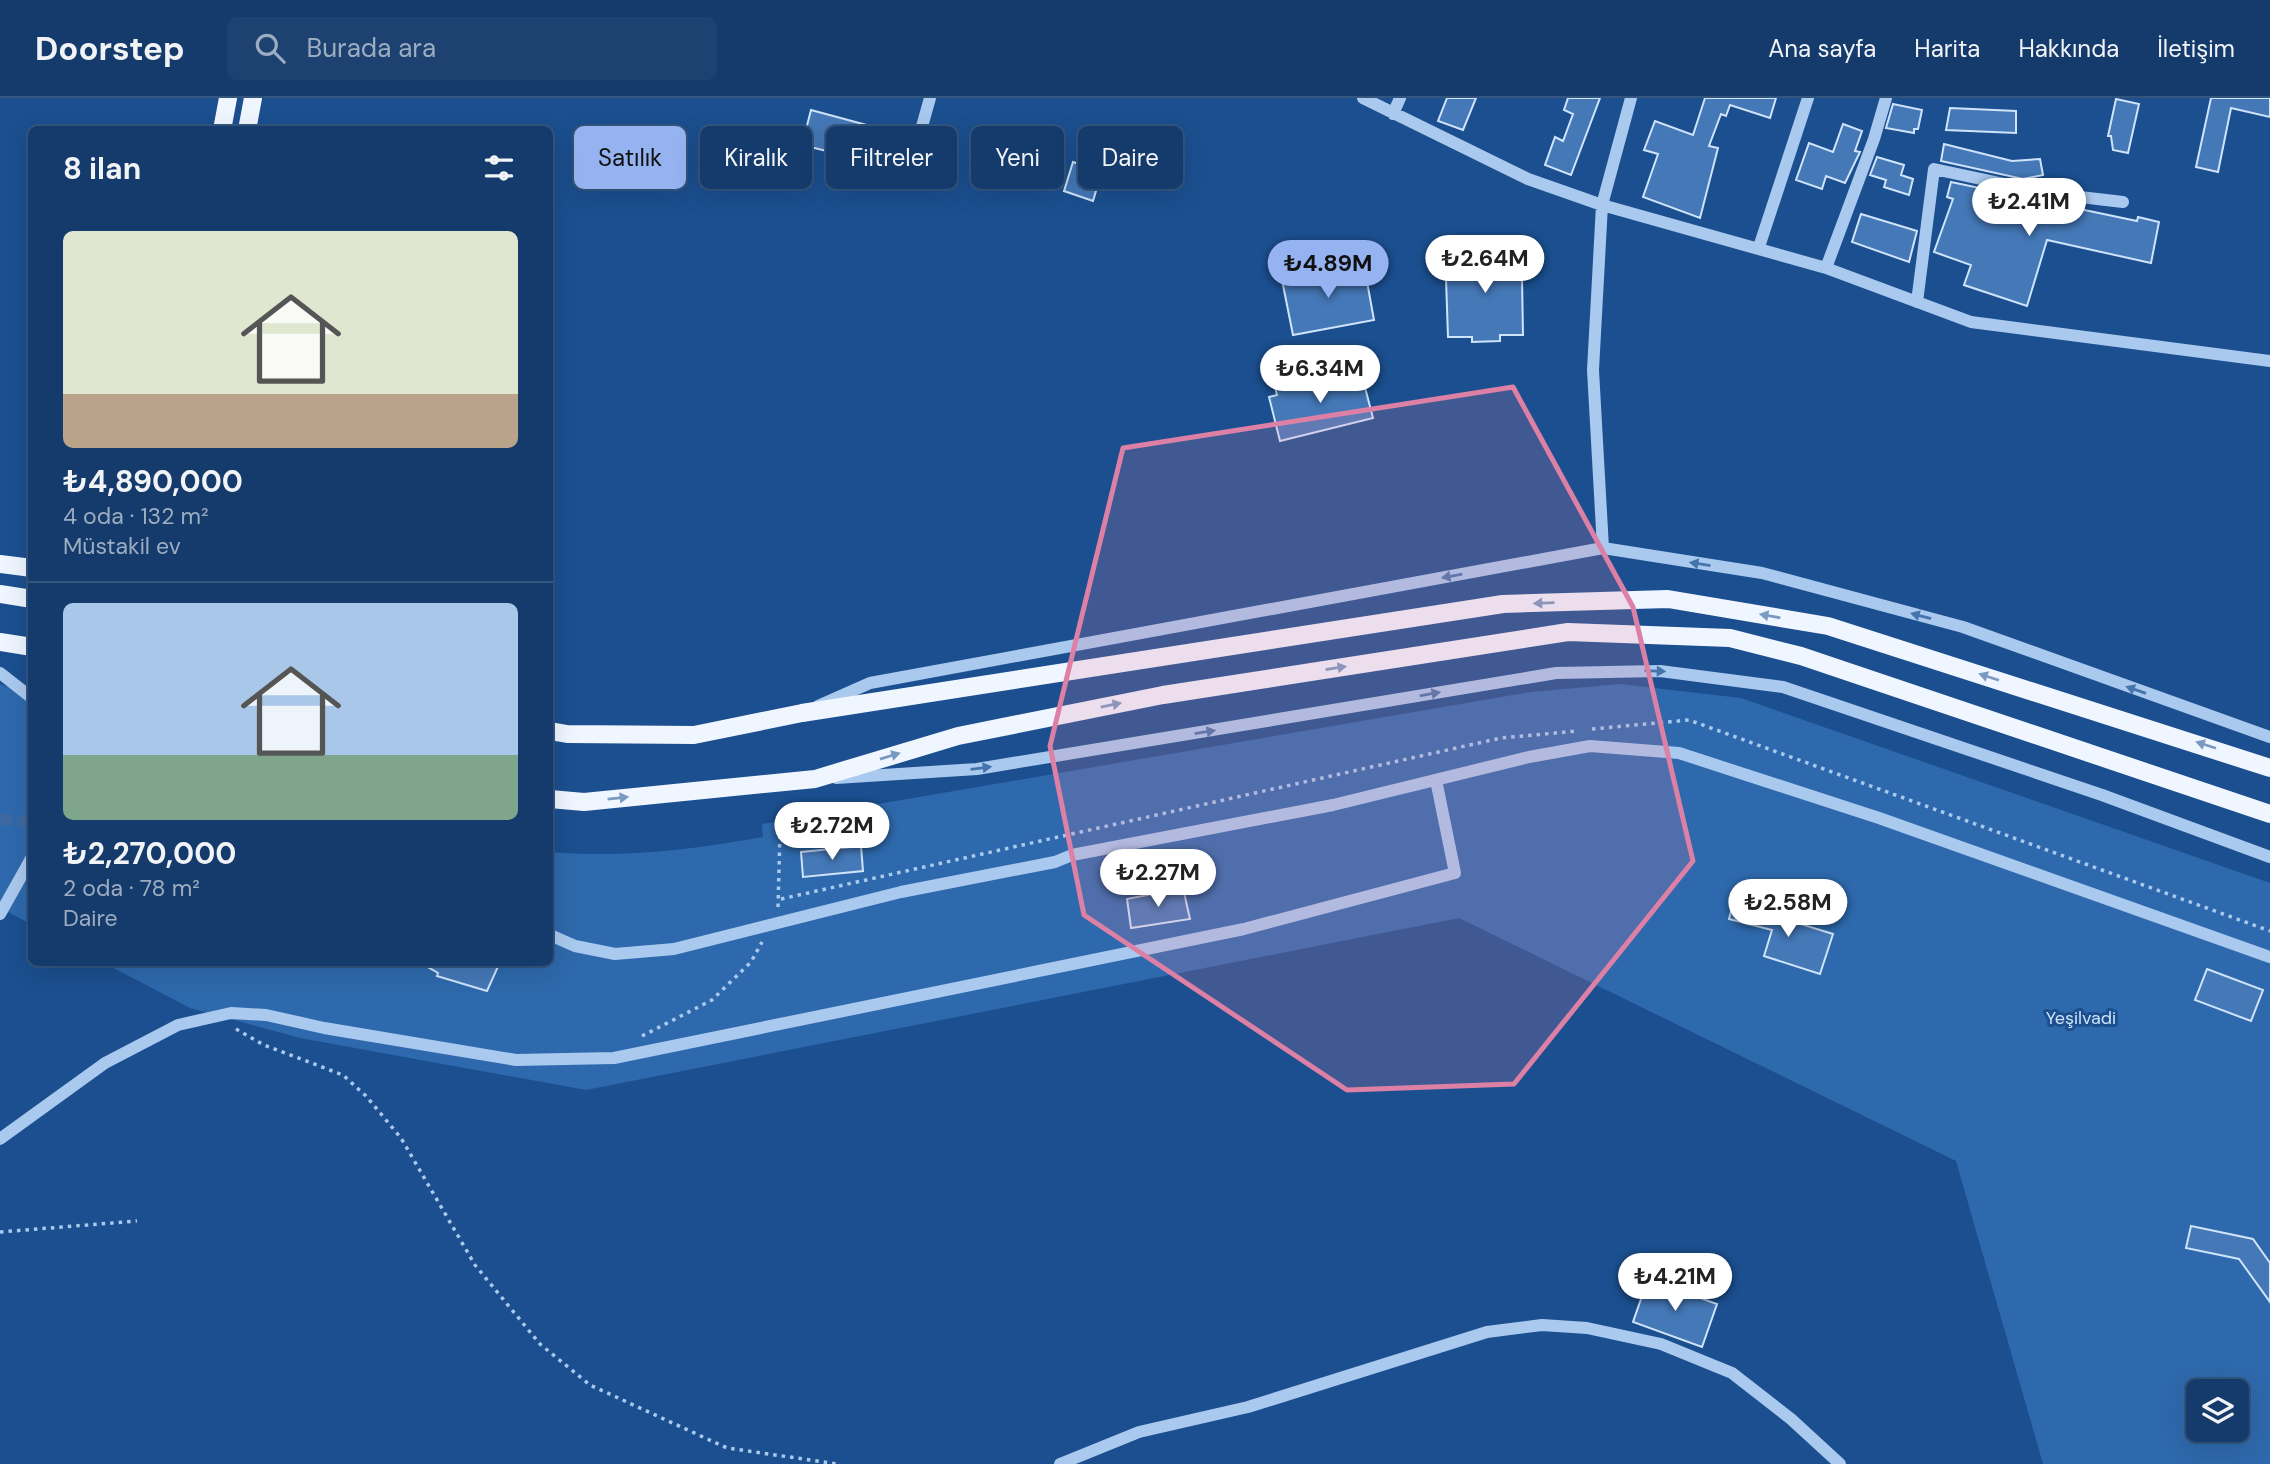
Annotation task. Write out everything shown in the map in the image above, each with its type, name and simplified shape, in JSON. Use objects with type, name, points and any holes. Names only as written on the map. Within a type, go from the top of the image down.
[{"type":"main road","points":[[223,126],[228,98]]},
{"type":"main road","points":[[248,126],[253,98]]},
{"type":"main road","points":[[0,564],[28,568]]},
{"type":"main road","points":[[0,594],[28,598]]},
{"type":"main road","points":[[553,732],[567,734],[694,735],[802,713],[1503,604],[1668,599],[1828,626],[2270,768]]},
{"type":"main road","points":[[553,799],[584,802],[815,779],[958,736],[1163,695],[1568,632],[1730,638],[1801,656],[2270,814]]},
{"type":"main road","points":[[0,642],[28,646]]},
{"type":"street","points":[[922,126],[930,98]]},
{"type":"street","points":[[1363,98],[1528,179],[1602,205],[1826,268],[1971,322],[2270,361]]},
{"type":"street","points":[[1394,114],[1400,98]]},
{"type":"street","points":[[1603,548],[1593,370],[1602,205],[1631,98]]},
{"type":"street","points":[[1759,247],[1808,98]]},
{"type":"street","points":[[1826,268],[1874,139],[1886,98]]},
{"type":"street","points":[[1917,302],[1934,169],[2046,193],[2123,202]]},
{"type":"street","points":[[802,713],[870,683],[1603,548],[1762,573],[1963,627],[2270,737]]},
{"type":"street","points":[[815,779],[976,769],[1556,673],[1660,671],[1783,687],[2102,795],[2270,857]]},
{"type":"street","points":[[0,673],[28,695]]},
{"type":"street","points":[[553,936],[575,946],[615,954],[674,950],[901,892],[1055,862],[1072,855],[1333,805],[1529,757],[1590,746],[1679,753],[1879,818],[2270,957]]},
{"type":"street","points":[[0,1139],[105,1063],[178,1025],[223,1015],[266,1014],[324,1028],[516,1060],[614,1058],[1244,929],[1455,873],[1436,780]]},
{"type":"street","points":[[0,914],[28,863]]},
{"type":"street","points":[[1060,1464],[1139,1432],[1248,1407],[1488,1332],[1542,1325],[1587,1328],[1661,1344],[1732,1373],[1791,1419],[1840,1464]]},
{"type":"path","points":[[781,899],[1501,738],[1689,720],[2270,931]]},
{"type":"path","points":[[614,1058],[651,1029],[712,1000],[751,962],[772,925],[781,899],[780,832]]},
{"type":"path","points":[[223,1015],[241,1034],[343,1075],[366,1096],[401,1138],[475,1265],[540,1344],[590,1385],[727,1448],[838,1464]]},
{"type":"path","points":[[0,1232],[137,1221]]},
{"type":"highlighted area","points":[[1513,387],[1633,607],[1693,861],[1514,1084],[1347,1090],[1084,915],[1050,746],[1123,448]]},
{"type":"green space","points":[[0,684],[28,694],[28,922],[0,908]]},
{"type":"green space","name":"Yeşilvadi","points":[[1620,684],[1741,698],[2270,883],[2270,1464],[2043,1464],[1956,1161],[1459,918],[586,1090],[300,1038],[190,1008],[110,966],[553,966],[553,852],[630,853],[683,849],[763,837],[762,824],[1531,692]]},
{"type":"building","points":[[1447,98],[1476,98],[1463,130],[1438,121]]},
{"type":"building","points":[[1568,98],[1600,98],[1571,175],[1545,165],[1555,137],[1563,141],[1573,114],[1564,110]]},
{"type":"building","points":[[1705,98],[1776,98],[1770,118],[1730,105],[1726,116],[1721,114],[1709,146],[1718,148],[1700,218],[1643,197],[1658,154],[1644,150],[1655,121],[1693,135]]},
{"type":"building","points":[[2211,98],[2270,98],[2270,117],[2231,108],[2218,172],[2196,167]]},
{"type":"building","points":[[2116,99],[2139,104],[2128,153],[2113,150],[2111,136],[2108,136]]},
{"type":"building","points":[[1893,104],[1922,110],[1918,129],[1914,129],[1914,133],[1886,128]]},
{"type":"building","points":[[1950,108],[2016,111],[2016,133],[1946,130]]},
{"type":"building","points":[[811,110],[870,126],[826,126],[826,151],[812,147],[812,126],[807,126]]},
{"type":"building","points":[[1843,124],[1862,131],[1855,151],[1860,152],[1845,183],[1826,176],[1822,189],[1796,180],[1809,143],[1833,152]]},
{"type":"building","points":[[1944,144],[2012,161],[2040,159],[2043,175],[2023,179],[1941,161]]},
{"type":"building","points":[[1877,157],[1904,165],[1901,175],[1913,179],[1909,195],[1884,187],[1886,180],[1870,175]]},
{"type":"building","points":[[1073,162],[1078,164],[1078,189],[1097,189],[1093,201],[1064,191]]},
{"type":"building","points":[[1951,182],[2137,221],[2138,217],[2159,222],[2151,263],[2047,240],[2027,306],[1964,285],[1971,265],[1934,252],[1953,199],[1947,197]]},
{"type":"building","points":[[1861,214],[1917,231],[1909,262],[1852,242]]},
{"type":"building","points":[[1526,252],[1527,277],[1522,277],[1523,335],[1500,335],[1500,341],[1472,342],[1472,337],[1448,337],[1446,279],[1443,279],[1442,255]]},
{"type":"building","points":[[1364,265],[1374,320],[1293,335],[1282,280]]},
{"type":"building","points":[[1352,369],[1354,378],[1362,376],[1373,418],[1280,441],[1269,397],[1277,395],[1275,387],[1299,381],[1301,385]]},
{"type":"building","points":[[861,846],[863,871],[803,877],[801,852]]},
{"type":"building","points":[[1183,888],[1190,919],[1131,928],[1127,899]]},
{"type":"building","points":[[1733,903],[1833,934],[1820,974],[1764,956],[1772,930],[1729,919]]},
{"type":"building","points":[[426,966],[498,966],[487,991],[437,976],[438,973]]},
{"type":"building","points":[[2207,969],[2263,990],[2251,1021],[2195,1000]]},
{"type":"building","points":[[2191,1226],[2253,1239],[2270,1263],[2270,1302],[2239,1259],[2186,1248]]},
{"type":"building","points":[[1648,1279],[1717,1304],[1702,1347],[1633,1322]]},
{"type":"tunnel","points":[[0,819],[28,822]]}]
